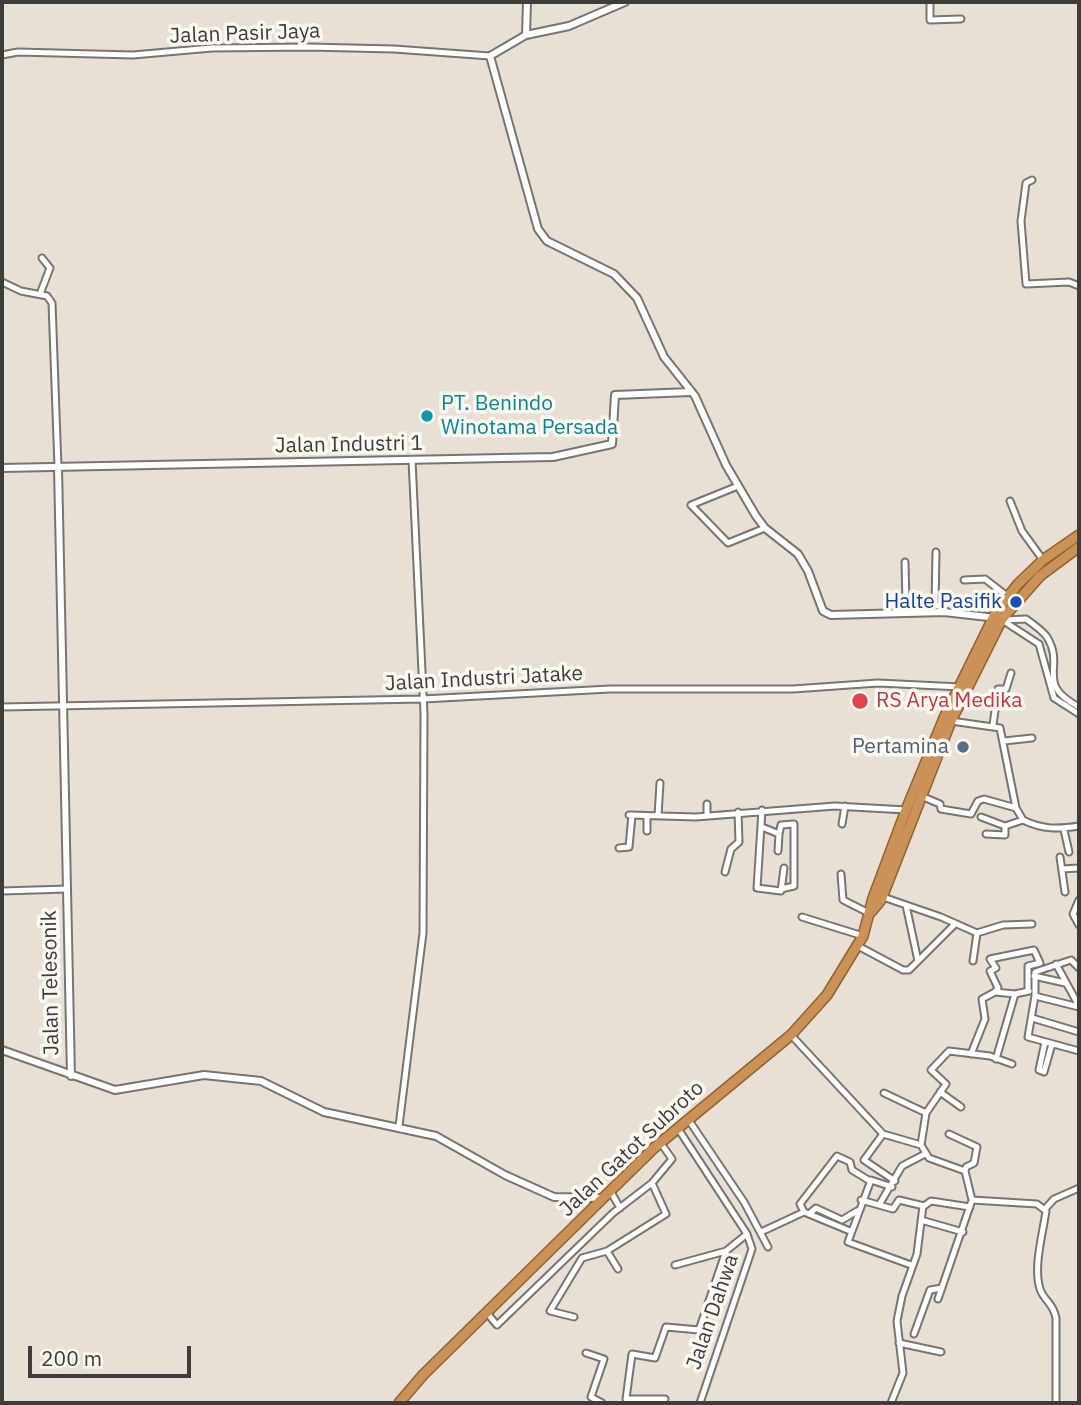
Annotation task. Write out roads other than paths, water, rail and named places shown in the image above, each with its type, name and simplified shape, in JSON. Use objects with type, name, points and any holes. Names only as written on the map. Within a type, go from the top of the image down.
[{"type":"highway","name":"Jalan Gatot Subroto","points":[[963,688],[974,675],[1007,596],[1042,560],[1079,535]]},
{"type":"highway","name":"Jalan Gatot Subroto","points":[[872,913],[873,898],[906,810],[998,618],[1032,584],[1079,547]]},
{"type":"highway","name":"Jalan Gatot Subroto","points":[[399,1403],[423,1375],[660,1142],[791,1035],[827,995],[858,946],[882,897],[948,720]]},
{"type":"street","points":[[526,35],[527,2]]},
{"type":"street","points":[[625,2],[569,26],[526,35],[490,56],[538,229],[547,240],[599,264],[630,288],[664,357],[699,404],[738,486],[765,528],[797,554],[808,571],[818,601],[826,613],[944,612],[1026,619],[1046,636],[1051,647],[1054,688],[1061,696],[1079,706]]},
{"type":"street","points":[[930,2],[930,20],[961,19]]},
{"type":"street","name":"Jalan Pasir Jaya","points":[[2,55],[18,52],[133,55],[212,48],[308,47],[394,49],[490,56]]},
{"type":"street","points":[[1032,180],[1026,183],[1021,205],[1026,284],[1069,282],[1079,286]]},
{"type":"street","points":[[40,294],[50,268],[47,260],[42,258]]},
{"type":"street","points":[[2,282],[21,291],[51,299],[58,467]]},
{"type":"street","name":"Jalan Industri 1","points":[[2,468],[553,457],[609,446],[614,442],[615,395],[690,392]]},
{"type":"street","points":[[399,1126],[423,933],[424,699],[412,460]]},
{"type":"street","name":"Jalan Telesonik","points":[[58,467],[71,1076]]},
{"type":"street","points":[[738,486],[691,505],[728,543],[765,528]]},
{"type":"street","points":[[1010,501],[1023,531],[1042,560]]},
{"type":"street","points":[[934,606],[936,552]]},
{"type":"street","points":[[905,562],[905,604],[942,607],[944,612]]},
{"type":"street","points":[[964,580],[985,579],[1007,596]]},
{"type":"street","points":[[998,618],[1039,644],[1054,698],[1079,714]]},
{"type":"street","points":[[1019,631],[1026,619]]},
{"type":"street","points":[[993,725],[998,689],[1006,689],[1011,673]]},
{"type":"street","name":"Jalan Industri Jatake","points":[[2,707],[424,699],[613,689],[793,689],[878,683],[963,688]]},
{"type":"street","points":[[948,720],[1000,728],[1016,808],[1023,820],[1041,827],[1065,830],[1079,825]]},
{"type":"street","points":[[1004,741],[1032,738]]},
{"type":"street","points":[[658,816],[660,783]]},
{"type":"street","points":[[921,796],[940,804],[941,809],[948,813],[971,814],[978,801],[984,799],[1016,808]]},
{"type":"street","points":[[706,804],[707,815]]},
{"type":"street","points":[[619,848],[629,847],[630,815],[707,815],[845,806],[906,810]]},
{"type":"street","points":[[842,824],[845,806]]},
{"type":"street","points":[[762,810],[757,887],[779,891],[794,886],[794,824],[781,825],[778,851]]},
{"type":"street","points":[[726,872],[731,849],[739,842],[738,812]]},
{"type":"street","points":[[647,816],[647,831]]},
{"type":"street","points":[[981,817],[1005,826],[1023,820]]},
{"type":"street","points":[[986,834],[1005,835],[1005,826]]},
{"type":"street","points":[[762,827],[779,834]]},
{"type":"street","points":[[1065,830],[1069,852]]},
{"type":"street","points":[[1060,857],[1065,891]]},
{"type":"street","points":[[781,889],[784,868]]},
{"type":"street","points":[[1062,869],[1079,868]]},
{"type":"street","points":[[841,874],[843,900],[872,913]]},
{"type":"street","points":[[2,891],[67,889]]},
{"type":"street","points":[[882,897],[977,933],[1003,925],[1032,924]]},
{"type":"street","points":[[1079,900],[1073,912],[1079,925]]},
{"type":"street","points":[[906,905],[918,961]]},
{"type":"street","points":[[802,917],[863,936]]},
{"type":"street","points":[[858,946],[903,970],[911,969],[956,924]]},
{"type":"street","points":[[973,961],[977,933]]},
{"type":"street","points":[[971,1054],[985,1019],[982,999],[998,988],[990,971],[996,968],[990,959],[1034,950],[1040,963],[1028,965],[1028,991],[1015,994],[995,992]]},
{"type":"street","points":[[1079,968],[1073,960],[1036,971],[1028,1037],[1079,1051]]},
{"type":"street","points":[[1056,964],[1079,1007]]},
{"type":"street","points":[[1034,976],[1066,984]]},
{"type":"street","points":[[996,1059],[1015,994]]},
{"type":"street","points":[[1035,996],[1079,1007]]},
{"type":"street","points":[[1032,1018],[1079,1032]]},
{"type":"street","points":[[791,1035],[883,1134],[921,1145]]},
{"type":"street","name":"Jalan Telesonik","points":[[2,1050],[120,1091],[204,1075],[248,1078],[267,1084],[307,1106],[399,1126],[447,1140],[505,1175],[554,1197],[607,1195]]},
{"type":"street","points":[[965,1171],[925,1154],[921,1145],[926,1113],[946,1084],[932,1069],[949,1051],[1012,1064]]},
{"type":"street","points":[[884,1093],[926,1113]]},
{"type":"street","points":[[940,1093],[961,1107]]},
{"type":"street","points":[[687,1118],[750,1212],[768,1247]]},
{"type":"street","name":"Jalan Dahwa","points":[[677,1127],[747,1234],[752,1249],[700,1403]]},
{"type":"street","points":[[883,1134],[864,1160],[893,1184]]},
{"type":"street","points":[[938,1299],[971,1203],[965,1167],[974,1163],[977,1147],[949,1134]]},
{"type":"street","points":[[487,1313],[497,1325],[620,1208],[652,1183],[672,1159],[660,1142]]},
{"type":"street","points":[[879,1205],[905,1164],[925,1154]]},
{"type":"street","points":[[850,1231],[807,1213],[801,1203],[837,1156],[850,1162],[852,1170],[870,1181],[893,1184]]},
{"type":"street","points":[[870,1181],[850,1231],[849,1244],[911,1265]]},
{"type":"street","points":[[574,1317],[550,1311],[582,1258],[607,1251],[666,1213],[652,1183]]},
{"type":"street","points":[[1056,1403],[1056,1318],[1054,1307],[1043,1295],[1039,1282],[1045,1209],[1054,1199],[1079,1188]]},
{"type":"street","points":[[607,1195],[620,1208]]},
{"type":"street","points":[[862,1200],[893,1209],[899,1200],[923,1206]]},
{"type":"street","points":[[891,1403],[904,1366],[899,1343],[899,1312],[911,1265],[917,1254],[923,1206],[931,1200],[1037,1204],[1045,1209]]},
{"type":"street","points":[[761,1232],[816,1208],[842,1220],[857,1211]]},
{"type":"street","points":[[920,1220],[963,1232]]},
{"type":"street","points":[[675,1265],[726,1251],[747,1234]]},
{"type":"street","points":[[607,1251],[618,1269]]},
{"type":"street","points":[[665,1399],[626,1401],[632,1354],[655,1358],[666,1328],[693,1331],[702,1327],[726,1251]]},
{"type":"street","points":[[914,1334],[930,1290],[942,1288]]},
{"type":"street","points":[[899,1343],[941,1352]]},
{"type":"street","points":[[586,1353],[604,1359],[592,1397],[602,1403]]},
{"type":"place","name":"PT. Benindo Winotama Persada","points":[[427,416]]},
{"type":"place","name":"Halte Pasifik","points":[[1016,602]]},
{"type":"place","name":"RS Arya Medika","points":[[860,701]]},
{"type":"place","name":"Pertamina","points":[[963,747]]}]
